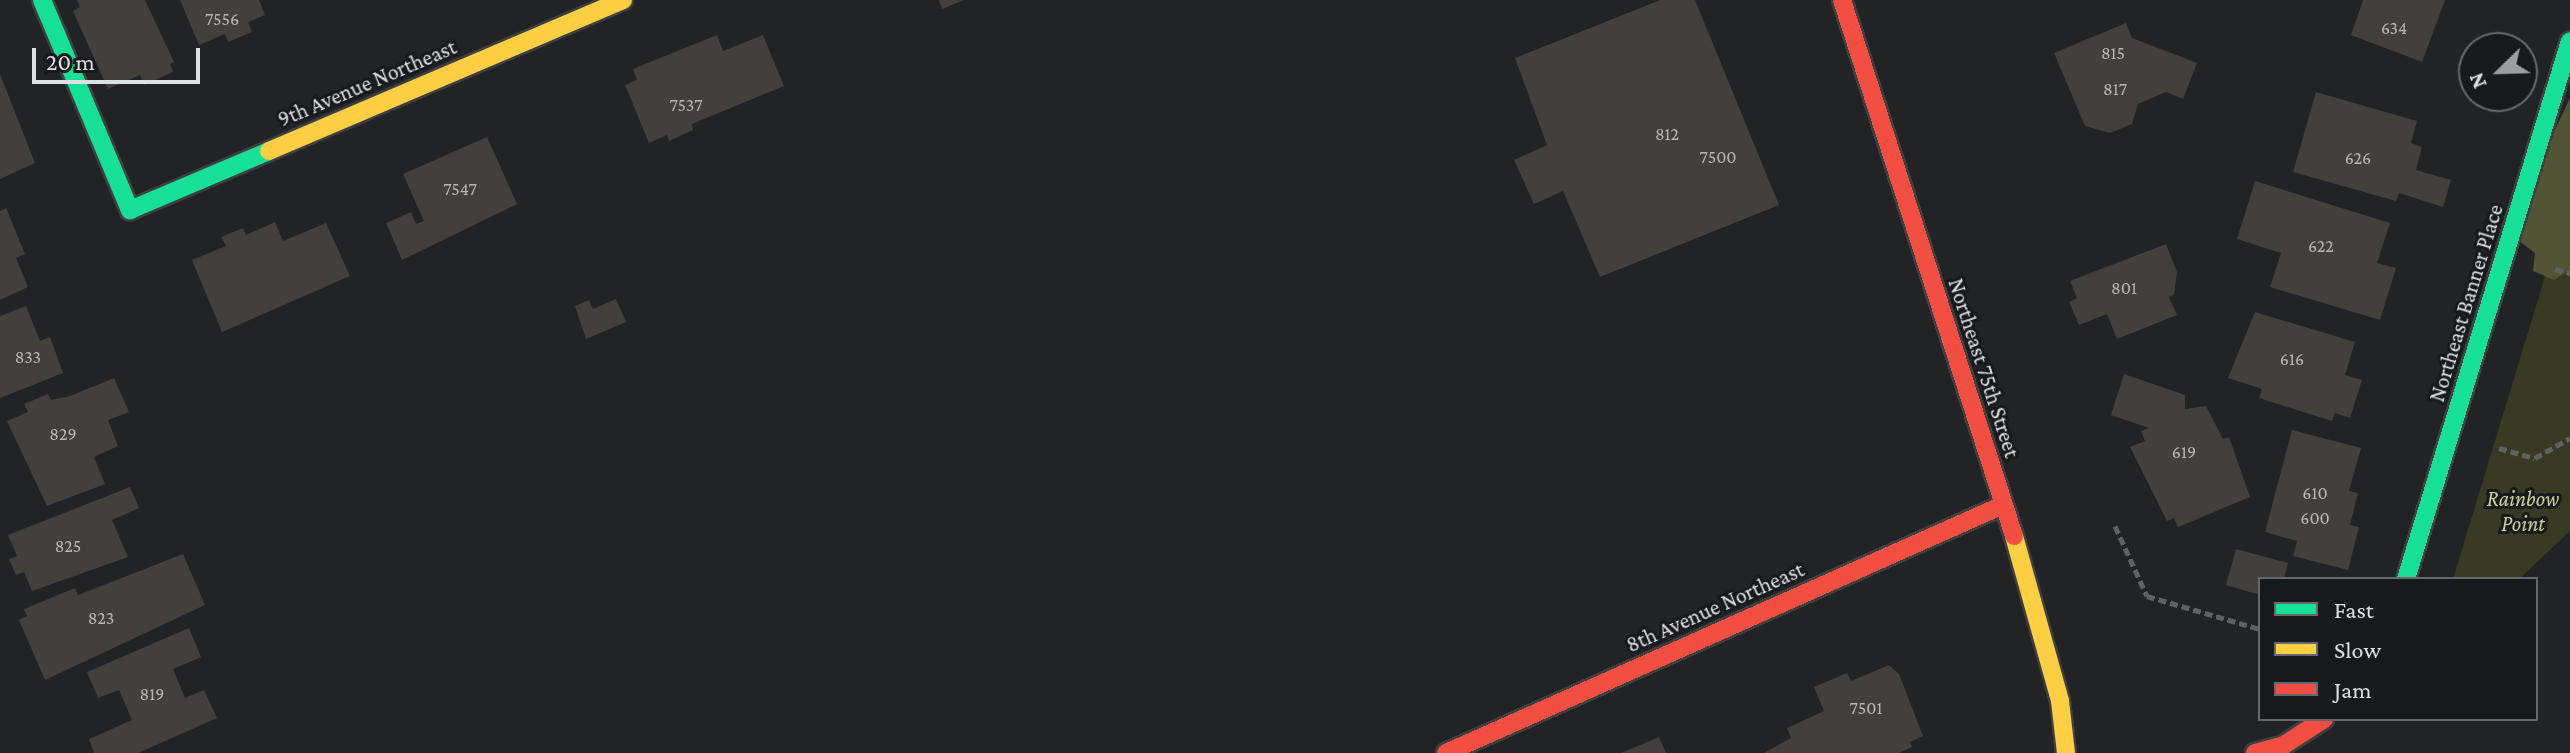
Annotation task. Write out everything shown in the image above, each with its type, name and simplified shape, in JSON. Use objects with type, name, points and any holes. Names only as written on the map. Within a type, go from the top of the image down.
[{"type":"street","name":"9th Avenue Northeast","points":[[42,0],[130,210],[623,0]]},
{"type":"street","name":"Northeast 75th Street","points":[[1842,0],[2048,652],[2066,753]]},
{"type":"street","name":"Northeast Banner Place","points":[[2407,577],[2570,41]]},
{"type":"street","name":"8th Avenue Northeast","points":[[1446,753],[2003,505]]},
{"type":"street","points":[[2255,753],[2284,745],[2321,721]]},
{"type":"path","points":[[2550,268],[2570,273]]},
{"type":"path","points":[[2498,447],[2535,458],[2570,438]]},
{"type":"path","points":[[2115,526],[2147,596],[2258,628]]},
{"type":"green space","points":[[2570,98],[2570,270],[2554,280],[2533,271],[2535,253],[2507,232]]},
{"type":"green space","name":"Rainbow Point","points":[[2570,194],[2570,531],[2521,577],[2454,577]]},
{"type":"building","points":[[77,0],[145,0],[174,62],[170,64],[173,72],[144,85],[140,75],[108,89],[73,11],[80,7]]},
{"type":"building","points":[[180,0],[259,0],[265,15],[248,22],[252,32],[228,42],[225,34],[199,45]]},
{"type":"building","points":[[939,0],[964,0],[942,9]]},
{"type":"building","points":[[1660,0],[1695,0],[1779,205],[1600,277],[1563,191],[1534,204],[1514,160],[1547,145],[1515,58]]},
{"type":"building","points":[[2363,0],[2445,0],[2422,62],[2351,35]]},
{"type":"building","points":[[2126,23],[2132,38],[2197,63],[2183,99],[2166,92],[2138,104],[2132,124],[2110,133],[2085,126],[2054,53]]},
{"type":"building","points":[[717,35],[723,51],[763,35],[784,86],[692,124],[693,130],[669,141],[667,135],[649,143],[625,85],[637,80],[633,69]]},
{"type":"building","points":[[0,74],[35,163],[0,179]]},
{"type":"building","points":[[2316,92],[2417,121],[2411,143],[2422,147],[2416,170],[2451,180],[2443,207],[2399,193],[2396,201],[2293,172]]},
{"type":"building","points":[[487,137],[517,204],[402,260],[386,223],[411,212],[416,224],[424,221],[403,174]]},
{"type":"building","points":[[2255,181],[2390,223],[2377,263],[2396,268],[2380,320],[2270,287],[2281,253],[2237,239]]},
{"type":"building","points":[[6,208],[25,254],[16,258],[28,287],[0,300],[0,211]]},
{"type":"building","points":[[275,222],[283,241],[326,223],[350,276],[222,332],[192,260],[226,246],[221,237],[243,228],[246,235]]},
{"type":"building","points":[[2166,244],[2177,272],[2174,295],[2169,297],[2177,315],[2117,339],[2107,314],[2079,325],[2069,302],[2077,298],[2070,281]]},
{"type":"building","points":[[616,299],[626,322],[586,339],[575,306],[589,300],[593,309]]},
{"type":"building","points":[[26,306],[40,341],[50,337],[63,373],[0,398],[0,316]]},
{"type":"building","points":[[2255,312],[2355,342],[2345,375],[2362,380],[2350,418],[2335,413],[2332,421],[2259,398],[2262,389],[2228,378]]},
{"type":"building","points":[[2124,374],[2185,395],[2185,409],[2206,406],[2223,439],[2229,437],[2250,497],[2178,527],[2174,518],[2167,521],[2130,447],[2145,441],[2141,431],[2149,428],[2111,415]]},
{"type":"building","points":[[114,378],[129,412],[108,420],[118,446],[94,457],[105,484],[47,506],[7,421],[28,412],[24,404],[48,394],[51,400],[70,396]]},
{"type":"building","points":[[2292,430],[2361,448],[2349,491],[2358,493],[2350,525],[2359,527],[2348,570],[2293,556],[2297,541],[2265,532]]},
{"type":"building","points":[[130,487],[139,508],[112,520],[128,557],[32,591],[24,572],[16,575],[9,559],[17,556],[8,535]]},
{"type":"building","points":[[2236,549],[2288,563],[2284,577],[2258,577],[2258,594],[2226,585]]},
{"type":"building","points":[[183,554],[205,605],[45,680],[19,620],[27,616],[24,609],[75,588],[78,595]]},
{"type":"building","points":[[189,628],[201,657],[173,669],[185,698],[204,690],[217,718],[138,753],[94,753],[89,739],[132,720],[119,690],[98,698],[87,672]]},
{"type":"building","points":[[1889,665],[1899,674],[1923,736],[1910,742],[1912,747],[1899,753],[1764,753],[1791,738],[1787,728],[1824,711],[1814,687],[1847,673],[1851,681]]},
{"type":"building","points":[[1659,737],[1666,753],[1621,753]]},
{"type":"traffic: fast","points":[[42,0],[130,210],[269,151]]},
{"type":"traffic: fast","points":[[2407,577],[2570,41]]},
{"type":"traffic: slow","points":[[269,151],[623,0]]},
{"type":"traffic: slow","points":[[2014,536],[2060,701],[2066,753]]},
{"type":"traffic: jam","points":[[1842,0],[2014,536]]},
{"type":"traffic: jam","points":[[1446,753],[2003,505]]},
{"type":"traffic: jam","points":[[2255,753],[2284,745],[2321,721]]}]
